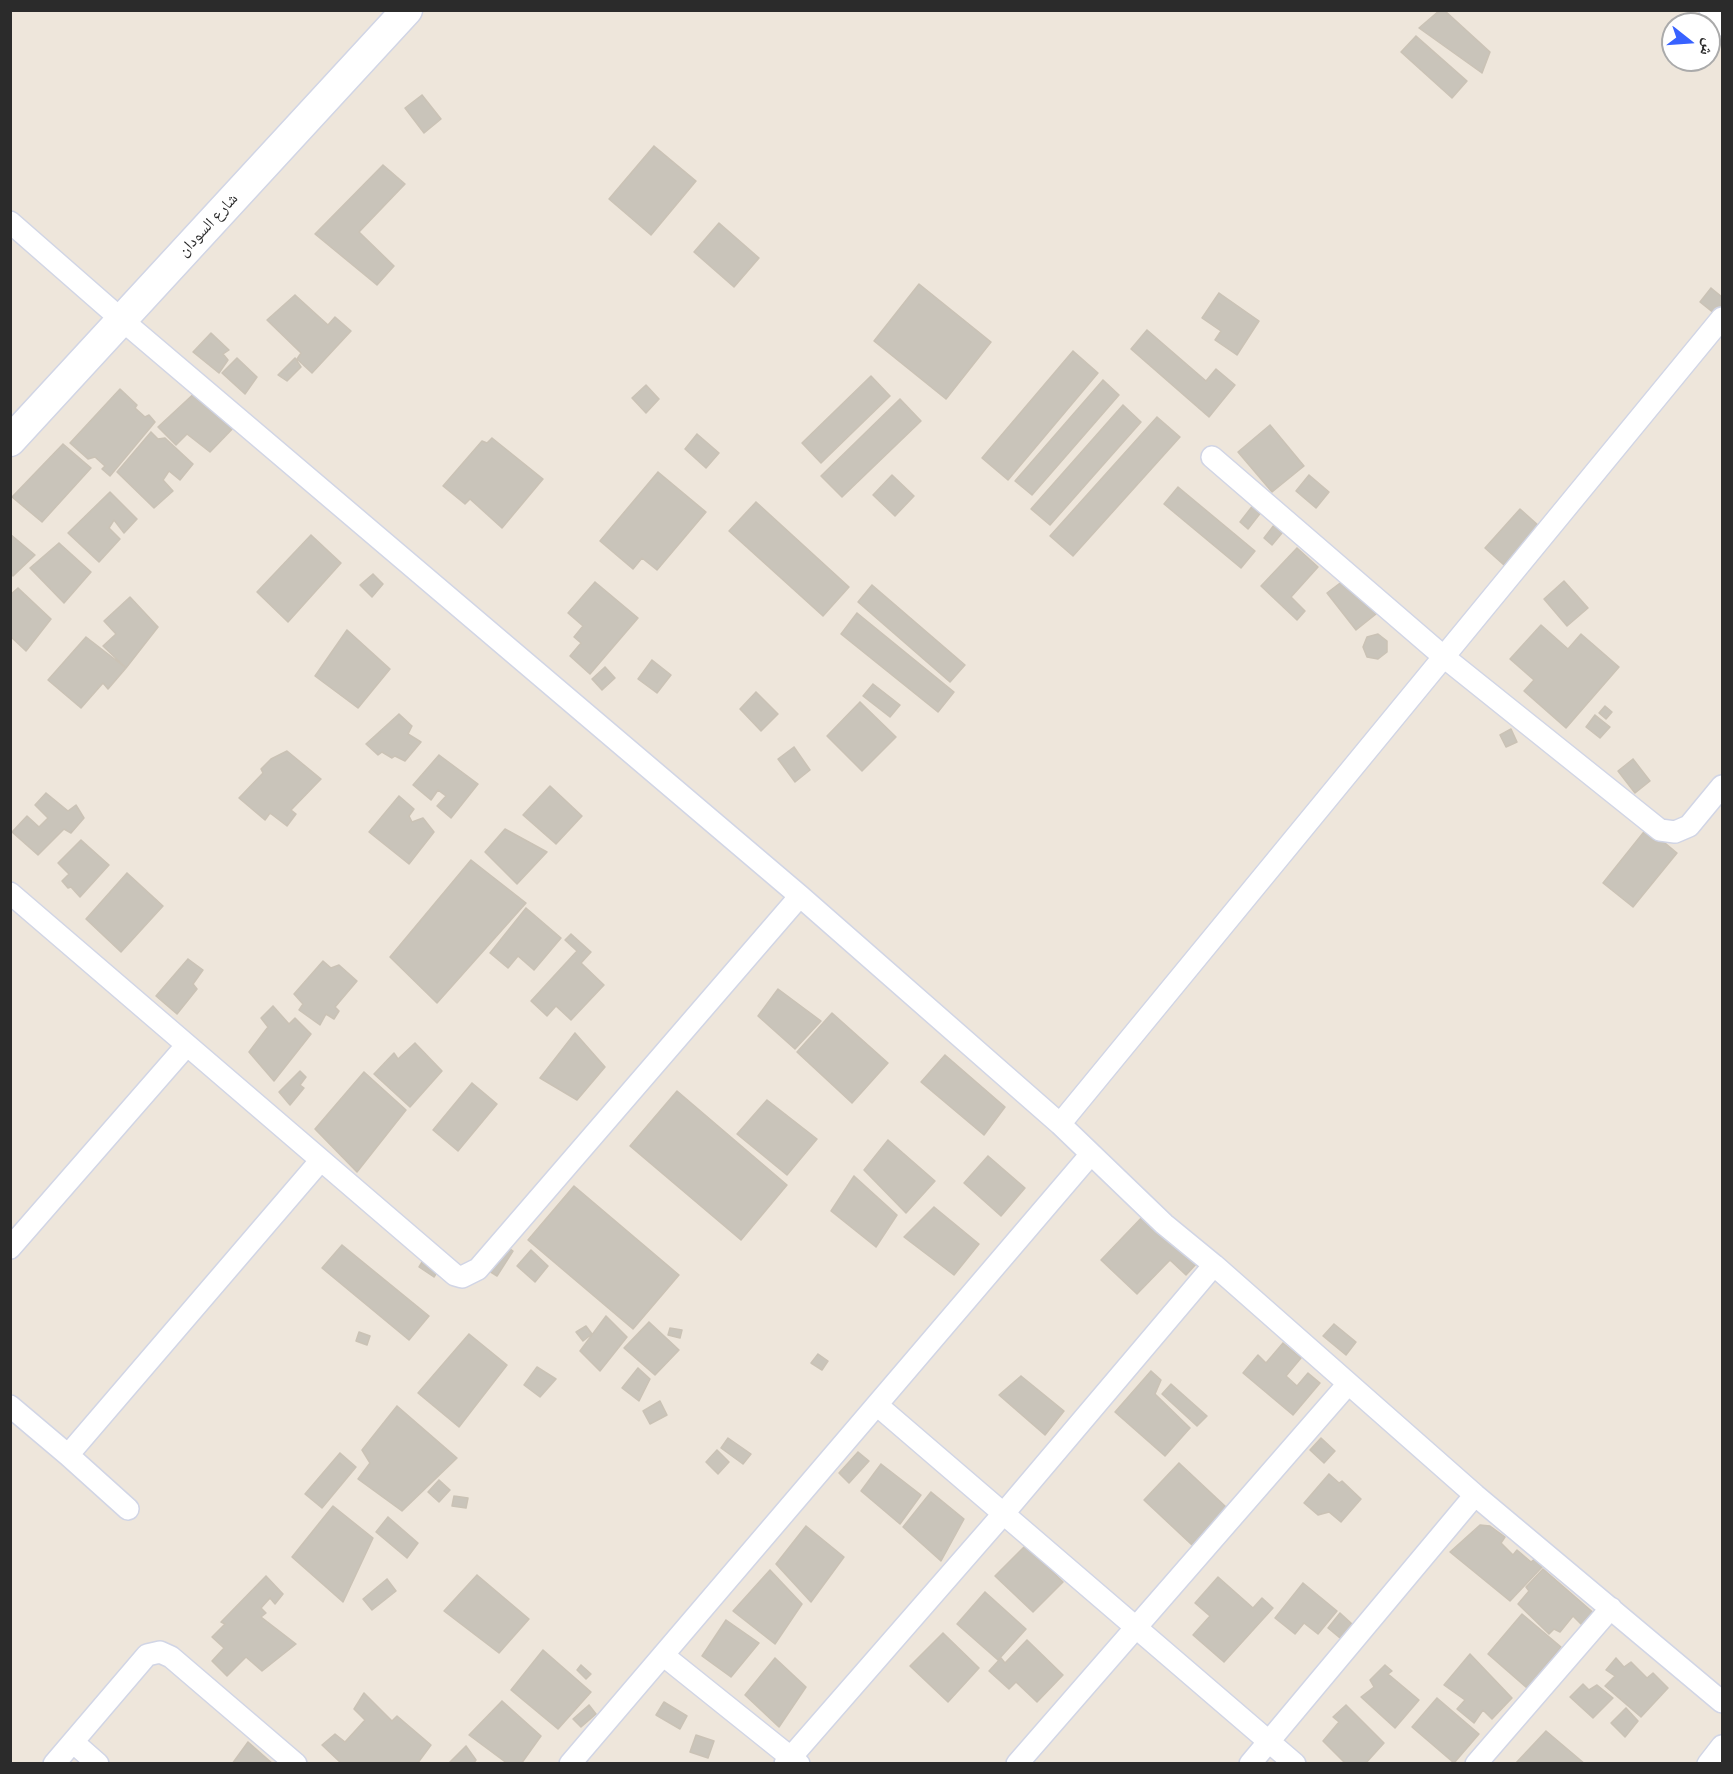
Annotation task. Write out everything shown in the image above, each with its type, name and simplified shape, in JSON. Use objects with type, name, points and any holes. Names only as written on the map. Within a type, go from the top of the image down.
[{"type":"main road","name":"شارع السودان","points":[[10,441],[407,10]]},
{"type":"street","points":[[1710,10],[1722,25]]},
{"type":"street","points":[[10,222],[122,320],[800,896],[1060,1124],[1164,1224],[1214,1265],[1475,1496],[1722,1702]]},
{"type":"street","points":[[1060,1124],[1722,318]]},
{"type":"street","points":[[1212,457],[1444,657],[1660,830],[1675,832],[1689,826],[1722,786]]},
{"type":"street","points":[[10,892],[455,1275],[462,1277],[478,1269],[800,896]]},
{"type":"street","points":[[10,1248],[187,1045]]},
{"type":"street","points":[[570,1764],[1091,1154]]},
{"type":"street","points":[[68,1455],[321,1160]]},
{"type":"street","points":[[663,1655],[792,1761],[1214,1265]]},
{"type":"street","points":[[1017,1764],[1348,1384]]},
{"type":"street","points":[[877,1405],[1295,1764]]},
{"type":"street","points":[[10,1406],[128,1509]]},
{"type":"street","points":[[1250,1764],[1475,1496]]},
{"type":"street","points":[[1476,1764],[1611,1608]]},
{"type":"street","points":[[54,1764],[147,1655],[160,1652],[171,1657],[296,1764]]},
{"type":"street","points":[[73,1742],[98,1764]]},
{"type":"street","points":[[1708,1764],[1722,1746]]},
{"type":"building","points":[[1440,10],[1444,10],[1490,52],[1482,73],[1419,28]]},
{"type":"building","points":[[1416,36],[1467,81],[1452,98],[1401,52]]},
{"type":"building","points":[[422,95],[441,119],[424,133],[405,108]]},
{"type":"building","points":[[654,146],[696,181],[651,235],[609,199]]},
{"type":"building","points":[[383,165],[405,184],[359,232],[394,266],[377,285],[315,234]]},
{"type":"building","points":[[719,223],[759,258],[734,287],[694,252]]},
{"type":"building","points":[[919,284],[991,342],[946,399],[874,341]]},
{"type":"building","points":[[1711,288],[1722,297],[1722,305],[1715,314],[1700,302]]},
{"type":"building","points":[[1219,293],[1259,321],[1237,355],[1215,340],[1221,331],[1202,318]]},
{"type":"building","points":[[295,295],[328,325],[335,317],[351,331],[312,373],[297,359],[301,353],[267,320]]},
{"type":"building","points":[[1147,330],[1206,381],[1216,369],[1235,385],[1209,417],[1131,349]]},
{"type":"building","points":[[211,333],[229,350],[223,354],[228,360],[219,373],[193,352]]},
{"type":"building","points":[[1073,351],[1098,373],[1008,480],[982,458]]},
{"type":"building","points":[[237,358],[257,377],[245,394],[222,373]]},
{"type":"building","points":[[295,358],[301,367],[287,381],[278,375]]},
{"type":"building","points":[[871,376],[890,396],[821,463],[802,443]]},
{"type":"building","points":[[1103,380],[1119,395],[1032,495],[1015,481]]},
{"type":"building","points":[[646,385],[659,399],[646,413],[632,398]]},
{"type":"building","points":[[120,389],[137,405],[135,408],[145,417],[149,415],[155,422],[110,476],[102,469],[105,466],[95,457],[88,459],[70,443]]},
{"type":"building","points":[[199,389],[239,422],[210,452],[187,434],[176,445],[158,427]]},
{"type":"building","points":[[900,399],[921,421],[842,497],[821,476]]},
{"type":"building","points":[[1123,405],[1141,422],[1050,525],[1031,509]]},
{"type":"building","points":[[1157,417],[1180,437],[1073,556],[1050,536]]},
{"type":"building","points":[[1270,425],[1304,466],[1272,492],[1238,452]]},
{"type":"building","points":[[151,432],[158,439],[165,438],[193,464],[180,480],[169,471],[163,480],[173,491],[154,508],[117,472]]},
{"type":"building","points":[[697,434],[719,453],[706,468],[685,449]]},
{"type":"building","points":[[492,438],[543,479],[502,528],[470,499],[465,504],[443,486],[482,441],[487,443]]},
{"type":"building","points":[[63,444],[91,468],[42,522],[12,497]]},
{"type":"building","points":[[658,472],[706,512],[657,570],[642,558],[633,569],[600,541]]},
{"type":"building","points":[[892,475],[914,496],[895,516],[873,495]]},
{"type":"building","points":[[1309,475],[1329,492],[1316,508],[1296,491]]},
{"type":"building","points":[[1178,487],[1255,551],[1241,568],[1164,504]]},
{"type":"building","points":[[110,492],[137,519],[124,533],[114,520],[109,528],[120,539],[99,562],[68,533]]},
{"type":"building","points":[[756,502],[849,587],[823,616],[729,531]]},
{"type":"building","points":[[1254,504],[1262,511],[1248,529],[1240,522]]},
{"type":"building","points":[[1520,509],[1539,526],[1504,565],[1485,548]]},
{"type":"building","points":[[1278,520],[1287,527],[1272,545],[1264,538]]},
{"type":"building","points":[[10,534],[35,555],[13,576],[10,573]]},
{"type":"building","points":[[311,535],[341,563],[288,622],[257,592]]},
{"type":"building","points":[[59,543],[91,572],[64,603],[30,568]]},
{"type":"building","points":[[1297,548],[1318,567],[1291,597],[1305,611],[1297,620],[1261,586]]},
{"type":"building","points":[[373,574],[383,584],[372,597],[360,585]]},
{"type":"building","points":[[1348,577],[1376,614],[1356,630],[1327,593]]},
{"type":"building","points":[[1564,581],[1588,608],[1567,626],[1544,599]]},
{"type":"building","points":[[595,582],[638,618],[590,674],[570,656],[581,643],[574,637],[583,626],[568,613]]},
{"type":"building","points":[[872,585],[965,665],[950,682],[858,602]]},
{"type":"building","points":[[18,588],[51,619],[26,651],[10,636],[10,595]]},
{"type":"building","points":[[130,597],[158,627],[126,668],[103,646],[116,634],[104,621]]},
{"type":"building","points":[[857,613],[954,692],[938,712],[841,634]]},
{"type":"building","points":[[1541,625],[1568,649],[1581,634],[1619,667],[1566,728],[1524,691],[1534,680],[1510,659]]},
{"type":"building","points":[[347,630],[390,669],[358,708],[315,676]]},
{"type":"building","points":[[1378,634],[1387,641],[1387,652],[1378,659],[1367,657],[1363,647],[1367,637]]},
{"type":"building","points":[[86,637],[126,668],[108,689],[103,683],[81,708],[48,680]]},
{"type":"building","points":[[652,660],[671,675],[657,693],[638,679]]},
{"type":"building","points":[[605,667],[615,678],[602,690],[592,679]]},
{"type":"building","points":[[873,684],[900,705],[890,717],[863,696]]},
{"type":"building","points":[[756,692],[778,714],[761,731],[740,709]]},
{"type":"building","points":[[860,702],[896,737],[862,771],[827,736]]},
{"type":"building","points":[[1605,706],[1612,712],[1606,719],[1599,713]]},
{"type":"building","points":[[399,714],[412,726],[408,734],[421,742],[405,761],[395,756],[392,758],[382,752],[378,755],[366,744]]},
{"type":"building","points":[[1595,715],[1610,727],[1600,738],[1586,727]]},
{"type":"building","points":[[1511,729],[1517,742],[1506,747],[1500,735]]},
{"type":"building","points":[[794,747],[810,770],[795,782],[778,759]]},
{"type":"building","points":[[287,751],[321,779],[291,810],[296,814],[287,826],[270,813],[265,820],[239,798],[263,773],[261,769],[271,759]]},
{"type":"building","points":[[439,755],[478,784],[451,818],[437,806],[446,796],[438,790],[431,800],[413,785]]},
{"type":"building","points":[[1633,759],[1650,781],[1635,793],[1618,771]]},
{"type":"building","points":[[550,786],[582,816],[556,844],[523,815]]},
{"type":"building","points":[[46,793],[68,811],[76,805],[84,818],[71,833],[64,829],[38,855],[12,832],[27,816],[39,827],[48,818],[35,805]]},
{"type":"building","points":[[399,796],[414,809],[409,816],[412,822],[423,818],[434,832],[409,864],[369,832]]},
{"type":"building","points":[[1647,828],[1677,853],[1633,907],[1603,883]]},
{"type":"building","points":[[505,829],[547,852],[517,884],[485,852]]},
{"type":"building","points":[[81,840],[109,865],[80,897],[62,881],[69,874],[58,863]]},
{"type":"building","points":[[471,860],[526,903],[437,1003],[390,957]]},
{"type":"building","points":[[127,873],[163,906],[121,952],[86,919]]},
{"type":"building","points":[[526,908],[561,938],[534,970],[518,956],[508,968],[490,953]]},
{"type":"building","points":[[571,934],[591,952],[581,963],[604,985],[571,1020],[556,1006],[547,1016],[531,1001],[577,951],[565,940]]},
{"type":"building","points":[[188,959],[203,970],[193,984],[197,989],[177,1014],[156,996]]},
{"type":"building","points":[[323,961],[331,968],[339,965],[357,981],[335,1007],[339,1011],[334,1019],[326,1014],[320,1025],[299,1010],[303,1004],[294,994]]},
{"type":"building","points":[[778,989],[821,1021],[795,1049],[758,1016]]},
{"type":"building","points":[[273,1006],[289,1024],[295,1018],[311,1034],[274,1081],[249,1052],[268,1027],[261,1018]]},
{"type":"building","points":[[832,1013],[888,1063],[852,1103],[797,1052]]},
{"type":"building","points":[[575,1033],[605,1067],[577,1100],[540,1078]]},
{"type":"building","points":[[415,1043],[442,1071],[410,1107],[374,1074],[394,1053],[398,1059]]},
{"type":"building","points":[[945,1055],[1005,1107],[984,1135],[921,1082]]},
{"type":"building","points":[[300,1071],[306,1077],[300,1085],[304,1088],[290,1105],[279,1092]]},
{"type":"building","points":[[364,1072],[406,1110],[357,1172],[315,1129]]},
{"type":"building","points":[[472,1083],[497,1104],[458,1151],[433,1130]]},
{"type":"building","points":[[677,1091],[787,1185],[741,1240],[630,1146]]},
{"type":"building","points":[[767,1100],[817,1139],[787,1175],[737,1134]]},
{"type":"building","points":[[888,1140],[935,1181],[906,1213],[864,1170]]},
{"type":"building","points":[[988,1156],[1025,1188],[1001,1216],[964,1183]]},
{"type":"building","points":[[854,1176],[897,1215],[876,1247],[831,1211]]},
{"type":"building","points":[[574,1186],[679,1275],[633,1329],[528,1240]]},
{"type":"building","points":[[934,1207],[979,1244],[954,1275],[904,1237]]},
{"type":"building","points":[[1147,1212],[1198,1262],[1186,1275],[1170,1260],[1137,1294],[1101,1260]]},
{"type":"building","points":[[503,1244],[513,1251],[497,1276],[486,1269]]},
{"type":"building","points":[[342,1245],[429,1316],[409,1340],[322,1268]]},
{"type":"building","points":[[531,1250],[548,1266],[535,1282],[517,1266]]},
{"type":"building","points":[[424,1259],[439,1269],[434,1277],[419,1267]]},
{"type":"building","points":[[606,1316],[627,1337],[600,1371],[580,1351]]},
{"type":"building","points":[[649,1322],[679,1350],[655,1375],[624,1348]]},
{"type":"building","points":[[1334,1324],[1356,1342],[1346,1355],[1323,1336]]},
{"type":"building","points":[[586,1326],[592,1334],[583,1341],[576,1332]]},
{"type":"building","points":[[670,1328],[682,1330],[680,1338],[668,1335]]},
{"type":"building","points":[[359,1332],[370,1336],[367,1345],[356,1341]]},
{"type":"building","points":[[469,1334],[507,1365],[459,1427],[418,1393]]},
{"type":"building","points":[[1283,1343],[1301,1358],[1286,1376],[1297,1386],[1308,1373],[1320,1383],[1293,1415],[1243,1373],[1258,1355],[1266,1363]]},
{"type":"building","points":[[818,1354],[828,1361],[822,1370],[811,1363]]},
{"type":"building","points":[[537,1367],[556,1379],[540,1397],[524,1385]]},
{"type":"building","points":[[638,1368],[650,1379],[639,1401],[622,1388]]},
{"type":"building","points":[[1151,1371],[1161,1380],[1155,1394],[1190,1428],[1165,1456],[1115,1412]]},
{"type":"building","points":[[1021,1376],[1064,1411],[1045,1435],[999,1395]]},
{"type":"building","points":[[1171,1384],[1207,1416],[1197,1426],[1162,1394]]},
{"type":"building","points":[[660,1401],[667,1415],[650,1424],[643,1411]]},
{"type":"building","points":[[397,1406],[457,1458],[402,1511],[358,1479],[370,1463],[362,1450]]},
{"type":"building","points":[[728,1438],[751,1454],[743,1464],[721,1448]]},
{"type":"building","points":[[1321,1438],[1335,1451],[1324,1463],[1310,1450]]},
{"type":"building","points":[[717,1450],[729,1462],[718,1474],[706,1462]]},
{"type":"building","points":[[858,1452],[869,1461],[849,1483],[839,1473]]},
{"type":"building","points":[[340,1453],[356,1467],[322,1508],[305,1494]]},
{"type":"building","points":[[1179,1463],[1226,1507],[1192,1545],[1144,1500]]},
{"type":"building","points":[[881,1464],[921,1495],[900,1524],[861,1491]]},
{"type":"building","points":[[1329,1474],[1339,1483],[1342,1481],[1361,1499],[1341,1522],[1329,1512],[1318,1515],[1304,1503]]},
{"type":"building","points":[[439,1480],[450,1490],[439,1502],[428,1492]]},
{"type":"building","points":[[931,1492],[964,1519],[941,1561],[903,1527]]},
{"type":"building","points":[[454,1496],[468,1498],[466,1508],[452,1506]]},
{"type":"building","points":[[333,1506],[373,1538],[343,1602],[292,1557]]},
{"type":"building","points":[[388,1517],[418,1543],[407,1558],[376,1532]]},
{"type":"building","points":[[1480,1525],[1490,1526],[1505,1537],[1501,1543],[1513,1555],[1517,1550],[1531,1562],[1536,1558],[1543,1566],[1510,1601],[1450,1552]]},
{"type":"building","points":[[806,1526],[844,1557],[811,1602],[776,1564]]},
{"type":"building","points":[[1026,1545],[1063,1582],[1033,1612],[995,1576]]},
{"type":"building","points":[[1543,1569],[1596,1615],[1584,1627],[1573,1616],[1560,1632],[1554,1629],[1549,1634],[1518,1604],[1529,1591],[1526,1587]]},
{"type":"building","points":[[770,1570],[802,1604],[775,1644],[733,1611]]},
{"type":"building","points":[[477,1575],[529,1619],[499,1653],[444,1611]]},
{"type":"building","points":[[266,1576],[283,1594],[275,1604],[270,1598],[261,1608],[266,1613],[261,1617],[296,1644],[262,1671],[246,1657],[227,1676],[212,1661],[224,1648],[212,1637],[225,1624],[221,1622]]},
{"type":"building","points":[[1218,1577],[1253,1608],[1262,1598],[1273,1608],[1224,1662],[1193,1635],[1210,1616],[1195,1603]]},
{"type":"building","points":[[387,1579],[396,1591],[372,1610],[363,1599]]},
{"type":"building","points":[[1303,1583],[1337,1611],[1318,1634],[1304,1623],[1295,1634],[1275,1618]]},
{"type":"building","points":[[985,1592],[1026,1629],[998,1660],[957,1624]]},
{"type":"building","points":[[1340,1613],[1352,1624],[1340,1638],[1328,1628]]},
{"type":"building","points":[[1522,1614],[1561,1647],[1527,1688],[1488,1654]]},
{"type":"building","points":[[726,1620],[759,1643],[731,1677],[702,1656]]},
{"type":"building","points":[[943,1633],[979,1668],[948,1702],[910,1666]]},
{"type":"building","points":[[1027,1640],[1063,1675],[1037,1702],[1016,1682],[1009,1689],[989,1671],[1001,1658],[1005,1663]]},
{"type":"building","points":[[543,1650],[591,1692],[558,1729],[511,1690]]},
{"type":"building","points":[[1470,1654],[1512,1698],[1492,1719],[1483,1710],[1474,1723],[1457,1709],[1465,1700],[1444,1685]]},
{"type":"building","points":[[775,1658],[806,1687],[779,1727],[745,1695]]},
{"type":"building","points":[[1616,1658],[1624,1667],[1631,1662],[1647,1678],[1653,1673],[1668,1688],[1641,1717],[1605,1686],[1615,1676],[1606,1670]]},
{"type":"building","points":[[581,1665],[591,1674],[586,1679],[577,1670]]},
{"type":"building","points":[[1385,1665],[1392,1671],[1388,1674],[1419,1700],[1395,1728],[1361,1697],[1374,1687],[1370,1680]]},
{"type":"building","points":[[1583,1684],[1589,1690],[1597,1685],[1613,1698],[1593,1718],[1570,1697]]},
{"type":"building","points":[[364,1693],[392,1721],[397,1716],[431,1745],[417,1764],[342,1764],[322,1745],[335,1734],[345,1742],[365,1720],[354,1709]]},
{"type":"building","points":[[1437,1698],[1479,1734],[1454,1763],[1412,1727]]},
{"type":"building","points":[[502,1701],[541,1736],[521,1764],[508,1764],[469,1735]]},
{"type":"building","points":[[664,1702],[687,1716],[680,1729],[656,1715]]},
{"type":"building","points":[[589,1705],[596,1714],[581,1727],[573,1719]]},
{"type":"building","points":[[1346,1705],[1384,1743],[1365,1764],[1346,1764],[1323,1741],[1339,1722],[1333,1717]]},
{"type":"building","points":[[1626,1708],[1638,1721],[1625,1737],[1611,1723]]},
{"type":"building","points":[[1546,1731],[1585,1764],[1515,1764]]},
{"type":"building","points":[[696,1735],[714,1741],[708,1758],[690,1752]]},
{"type":"building","points":[[248,1742],[273,1764],[232,1764]]},
{"type":"building","points":[[466,1746],[476,1760],[473,1764],[448,1764]]}]
